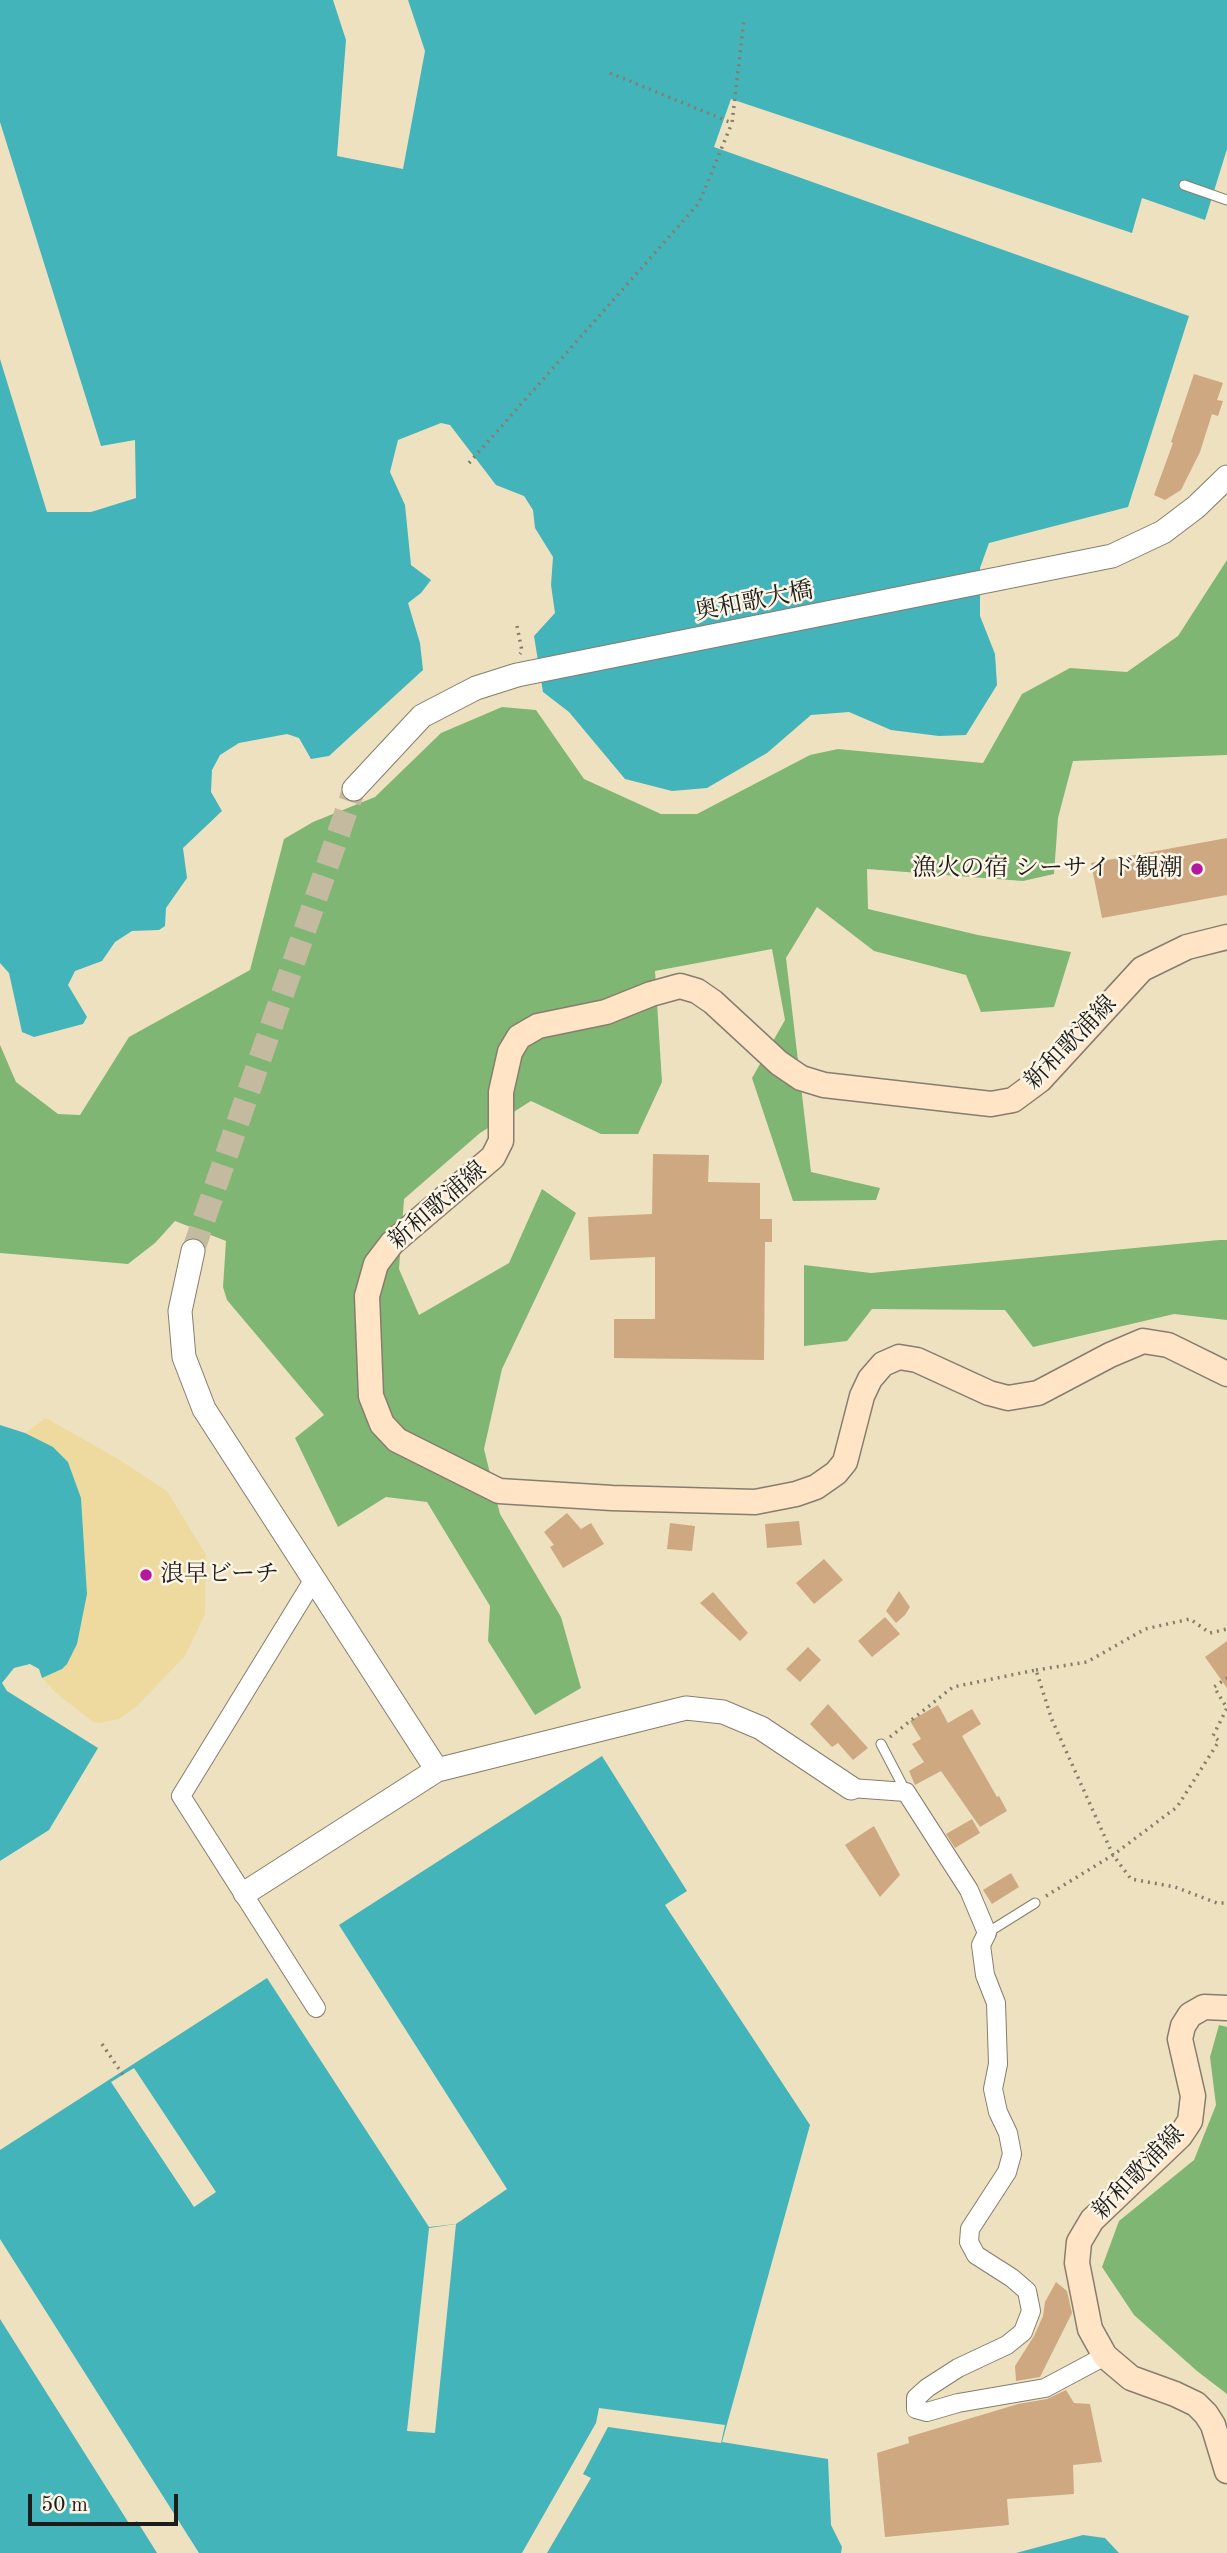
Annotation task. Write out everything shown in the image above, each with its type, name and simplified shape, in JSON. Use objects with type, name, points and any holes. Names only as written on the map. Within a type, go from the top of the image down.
[{"type":"main road","name":"新和歌浦線","points":[[1227,937],[1186,947],[1142,969],[1040,1080],[1013,1100],[991,1104],[824,1084],[801,1078],[779,1063],[713,1002],[697,991],[680,986],[650,993],[606,1012],[538,1026],[519,1037],[510,1052],[501,1093],[501,1141],[493,1157],[393,1243],[376,1264],[367,1296],[370,1396],[382,1424],[397,1440],[499,1491],[612,1498],[755,1502],[816,1488],[836,1473],[845,1462],[862,1396],[870,1379],[883,1364],[899,1357],[917,1360],[989,1393],[1008,1398],[1038,1393],[1110,1355],[1143,1342],[1168,1345],[1227,1374]]},
{"type":"main road","name":"新和歌浦線","points":[[1227,2008],[1204,2007],[1190,2015],[1183,2026],[1180,2039],[1193,2096],[1190,2121],[1180,2136],[1092,2220],[1079,2242],[1077,2263],[1090,2329],[1105,2356],[1131,2378],[1196,2404],[1213,2425],[1227,2471]]},
{"type":"street","name":"奥和歌大橋","points":[[354,789],[422,716],[476,688],[517,675],[1112,556],[1163,532],[1196,507],[1227,477]]},
{"type":"street","points":[[193,1251],[180,1311],[184,1357],[204,1409],[437,1770]]},
{"type":"street","points":[[314,1579],[181,1796],[316,2008]]},
{"type":"street","points":[[245,1893],[437,1770],[686,1708],[723,1712],[761,1728],[851,1788],[906,1792],[969,1890],[987,1933],[981,1945],[985,1975],[996,2003],[998,2064],[993,2089],[1012,2154],[1007,2172],[970,2229],[969,2242],[976,2255],[1027,2291],[1031,2311],[1023,2332],[1015,2339],[958,2368],[927,2388],[916,2398],[916,2409],[927,2412],[958,2403],[1045,2388],[1105,2356]]},
{"type":"lane","points":[[1184,185],[1227,200]]},
{"type":"lane","points":[[881,1744],[906,1792]]},
{"type":"lane","points":[[987,1933],[1035,1903]]},
{"type":"path","points":[[469,463],[699,203],[732,123],[744,19]]},
{"type":"path","points":[[610,73],[732,123]]},
{"type":"path","points":[[517,626],[522,651]]},
{"type":"path","points":[[881,1744],[953,1687],[1087,1662],[1144,1629],[1190,1619],[1210,1633],[1227,1629]]},
{"type":"path","points":[[1036,1670],[1052,1720],[1113,1855],[1131,1879],[1175,1887],[1217,1903],[1227,1903]]},
{"type":"path","points":[[1035,1903],[1113,1855],[1177,1807],[1219,1741],[1213,1736],[1227,1708],[1214,1687],[1227,1678]]},
{"type":"path","points":[[102,2044],[123,2075]]},
{"type":"green space","points":[[1227,560],[1227,755],[1073,761],[1058,818],[1054,874],[1023,881],[867,869],[868,909],[978,935],[1071,952],[1054,1007],[981,1012],[966,975],[874,951],[817,907],[786,958],[811,1172],[880,1188],[876,1200],[793,1201],[752,1078],[785,1020],[772,949],[655,971],[662,1082],[638,1134],[601,1134],[531,1101],[480,1133],[404,1199],[399,1269],[419,1315],[509,1263],[542,1189],[576,1213],[502,1369],[484,1449],[500,1514],[561,1617],[581,1688],[535,1715],[488,1641],[490,1606],[427,1502],[386,1497],[338,1527],[295,1438],[324,1415],[227,1300],[223,1287],[226,1241],[175,1221],[155,1243],[128,1264],[0,1253],[0,1045],[16,1082],[58,1114],[80,1115],[129,1037],[250,970],[284,839],[313,822],[375,797],[441,733],[502,707],[536,710],[584,779],[661,814],[697,814],[810,755],[838,749],[983,763],[1022,694],[1070,668],[1127,672],[1178,636]]},
{"type":"green space","points":[[1227,1240],[1227,1320],[1174,1314],[1033,1347],[1005,1310],[872,1309],[847,1341],[804,1346],[804,1265],[871,1273]]},
{"type":"green space","points":[[1219,2025],[1227,2027],[1227,2394],[1134,2315],[1102,2267],[1119,2221],[1194,2160],[1216,2105],[1210,2057]]},
{"type":"sand","name":"浪早ビーチ","points":[[46,1418],[167,1491],[206,1555],[205,1614],[185,1656],[137,1706],[119,1719],[93,1722],[55,1692],[42,1678],[62,1669],[74,1651],[87,1594],[81,1498],[68,1461],[25,1433]]},
{"type":"water","points":[[0,0],[333,0],[346,40],[337,156],[403,169],[425,51],[408,0],[1227,0],[1227,149],[1205,220],[1142,198],[1132,233],[731,99],[714,147],[1189,316],[1128,507],[989,543],[980,568],[980,616],[995,654],[997,685],[966,735],[939,736],[891,730],[849,712],[811,715],[767,753],[707,788],[672,791],[625,779],[569,712],[543,692],[534,636],[555,613],[551,585],[553,557],[535,528],[533,510],[524,496],[496,485],[450,425],[441,423],[398,440],[390,472],[405,505],[411,565],[431,580],[421,593],[408,603],[420,643],[423,670],[329,756],[311,759],[299,738],[287,734],[239,743],[220,755],[212,770],[211,792],[222,811],[183,848],[187,878],[166,908],[165,926],[159,930],[132,931],[115,942],[102,961],[75,971],[68,985],[87,1017],[83,1024],[34,1037],[22,1032],[9,973],[0,963]]},
{"type":"water","points":[[0,1425],[25,1433],[53,1447],[68,1462],[81,1498],[87,1594],[77,1644],[67,1664],[42,1678],[39,1669],[30,1664],[14,1668],[2,1683],[7,1691],[98,1748],[49,1830],[0,1861]]},
{"type":"water","points":[[602,1756],[687,1891],[665,1905],[810,2125],[722,2442],[828,2459],[831,2525],[842,2547],[841,2553],[0,2553],[0,2150],[267,1978],[429,2227],[456,2224],[507,2189],[339,1925]]},
{"type":"water","points":[[1083,2535],[1105,2538],[1119,2553],[1016,2553]]},
{"type":"pier","points":[[0,122],[101,446],[135,440],[136,498],[91,512],[47,512],[0,359]]},
{"type":"pier","points":[[134,2068],[216,2192],[194,2207],[111,2082]]},
{"type":"pier","points":[[456,2224],[435,2433],[407,2431],[429,2228]]},
{"type":"pier","points":[[0,2239],[199,2553],[157,2553],[137,2521],[130,2525],[0,2319]]},
{"type":"pier","points":[[599,2408],[725,2425],[721,2443],[608,2427],[583,2474],[591,2478],[547,2553],[522,2553],[596,2423]]},
{"type":"building","points":[[1194,374],[1223,383],[1217,400],[1223,401],[1218,416],[1212,414],[1200,452],[1181,490],[1165,500],[1154,495]]},
{"type":"building","points":[[1227,838],[1227,895],[1102,918],[1091,863]]},
{"type":"building","points":[[653,1154],[709,1155],[708,1182],[760,1183],[760,1219],[772,1219],[772,1242],[765,1242],[764,1360],[614,1358],[614,1319],[655,1319],[655,1257],[590,1260],[588,1217],[652,1214]]},
{"type":"building","points":[[567,1513],[581,1529],[591,1523],[604,1544],[563,1568],[550,1547],[554,1545],[544,1532]]},
{"type":"building","points":[[799,1521],[802,1545],[767,1548],[765,1524]]},
{"type":"building","points":[[670,1523],[695,1526],[692,1551],[667,1549]]},
{"type":"building","points":[[824,1559],[843,1580],[814,1604],[796,1583]]},
{"type":"building","points":[[899,1591],[910,1607],[896,1623],[886,1611]]},
{"type":"building","points":[[713,1592],[748,1633],[740,1641],[700,1603]]},
{"type":"building","points":[[885,1617],[900,1634],[872,1657],[858,1641]]},
{"type":"building","points":[[1227,1641],[1227,1688],[1205,1657]]},
{"type":"building","points":[[808,1647],[821,1660],[800,1682],[786,1669]]},
{"type":"building","points":[[828,1704],[868,1748],[853,1760],[838,1743],[832,1747],[810,1724]]},
{"type":"building","points":[[938,1705],[948,1723],[972,1709],[981,1724],[962,1736],[1007,1811],[980,1827],[941,1771],[915,1785],[909,1771],[924,1762],[912,1744],[921,1739],[910,1721]]},
{"type":"building","points":[[972,1819],[980,1833],[955,1848],[946,1834]]},
{"type":"building","points":[[874,1826],[900,1875],[880,1897],[845,1845]]},
{"type":"building","points":[[1011,1873],[1019,1887],[992,1904],[983,1890]]},
{"type":"building","points":[[1056,2282],[1067,2291],[1072,2313],[1040,2377],[1016,2381],[1015,2366],[1034,2336],[1043,2316],[1045,2302]]},
{"type":"building","points":[[1066,2390],[1074,2403],[1090,2404],[1102,2462],[1073,2465],[1074,2494],[1007,2499],[1009,2525],[885,2537],[877,2453],[909,2443],[908,2437],[1018,2404],[1047,2399]]},
{"type":"tunnel","points":[[193,1251],[354,789]]},
{"type":"place","name":"漁火の宿 シーサイド観潮","points":[[1197,869]]},
{"type":"place","name":"浪早ビーチ","points":[[146,1575]]}]
